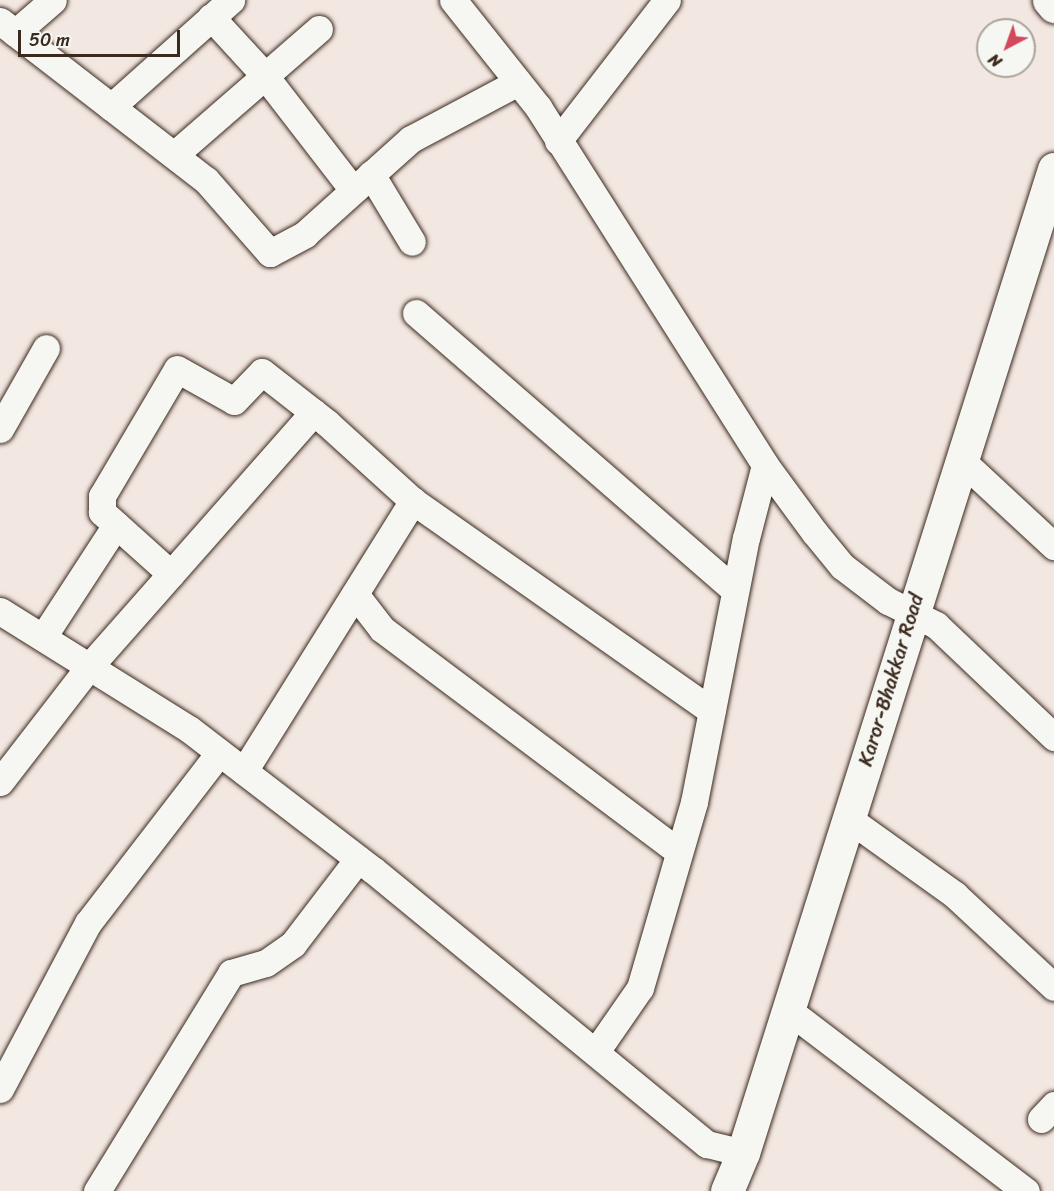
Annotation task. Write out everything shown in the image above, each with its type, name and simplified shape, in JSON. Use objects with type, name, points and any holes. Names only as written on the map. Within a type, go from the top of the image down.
[{"type":"main road","points":[[1049,0],[1054,6]]},
{"type":"main road","name":"Karor-Bhakkar Road","points":[[727,1191],[743,1153],[849,819],[911,614],[1054,169]]},
{"type":"street","points":[[53,0],[8,27],[206,180],[270,253],[305,234],[411,139],[518,82]]},
{"type":"street","points":[[453,0],[518,82],[765,465],[842,566],[911,614],[936,625],[1054,737]]},
{"type":"street","points":[[558,141],[667,0]]},
{"type":"street","points":[[111,107],[221,9],[265,76],[362,182],[412,242]]},
{"type":"street","points":[[174,155],[319,29]]},
{"type":"street","points":[[416,313],[735,590]]},
{"type":"street","points":[[0,429],[46,348]]},
{"type":"street","points":[[171,574],[102,512],[102,496],[177,369],[234,401],[262,372],[314,412],[413,501],[712,711]]},
{"type":"street","points":[[0,782],[88,668],[314,412]]},
{"type":"street","points":[[961,460],[1054,546]]},
{"type":"street","points":[[597,1050],[639,988],[694,802],[735,590],[765,465]]},
{"type":"street","points":[[244,771],[413,501]]},
{"type":"street","points":[[43,637],[116,525]]},
{"type":"street","points":[[355,594],[382,629],[679,852]]},
{"type":"street","points":[[0,611],[189,729],[358,859],[597,1050],[707,1143],[743,1153]]},
{"type":"street","points":[[0,1089],[88,923],[219,753]]},
{"type":"street","points":[[849,819],[955,895],[1054,987]]},
{"type":"street","points":[[97,1191],[231,973],[266,963],[293,945],[358,859]]},
{"type":"street","points":[[788,1010],[1026,1191]]}]
